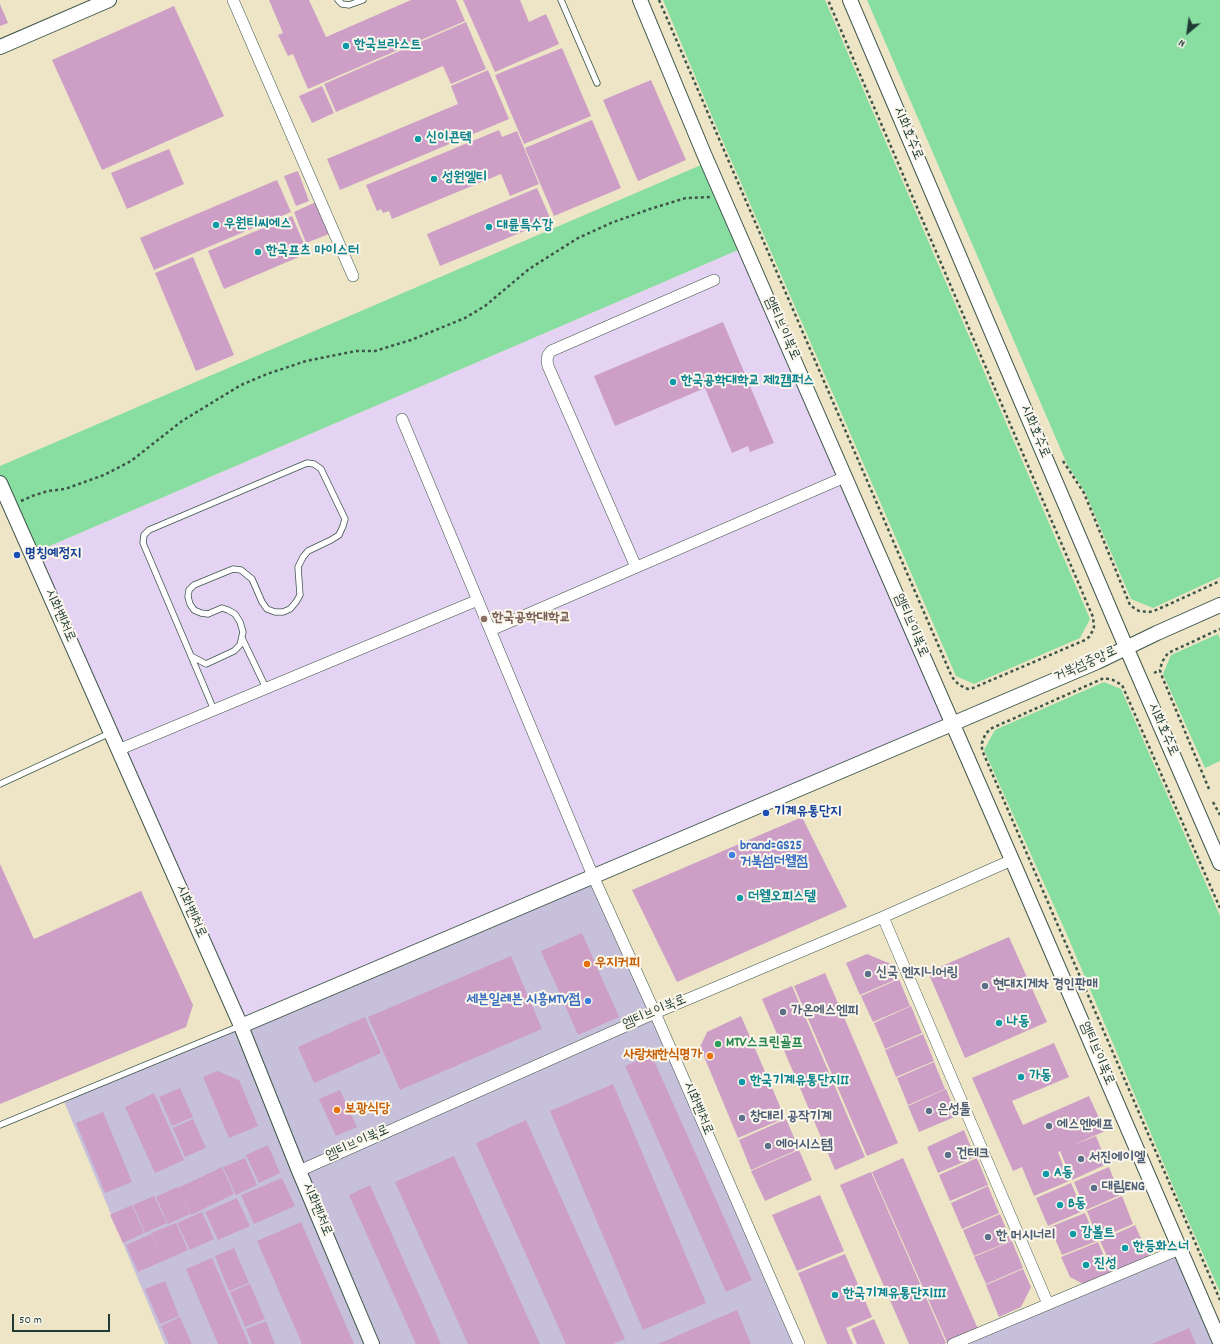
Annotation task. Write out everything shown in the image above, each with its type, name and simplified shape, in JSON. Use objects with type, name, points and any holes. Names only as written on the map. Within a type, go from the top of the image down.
[{"type":"street","points":[[0,47],[109,0]]},
{"type":"street","points":[[233,0],[353,276]]},
{"type":"street","name":"엠티브이북로","points":[[640,0],[722,196],[1012,860],[1220,1342]]},
{"type":"street","name":"시화호수로","points":[[850,0],[1126,647],[1219,857]]},
{"type":"street","points":[[636,567],[548,366],[548,355],[551,351],[714,280]]},
{"type":"street","name":"시화벤처로","points":[[402,418],[593,876],[655,1013],[799,1344]]},
{"type":"street","points":[[491,630],[845,477]]},
{"type":"street","name":"시화벤처로","points":[[0,483],[241,1026],[299,1170],[372,1344]]},
{"type":"street","points":[[118,750],[478,600]]},
{"type":"street","name":"거북섬중앙로","points":[[952,724],[1096,662],[1220,605]]},
{"type":"street","points":[[241,1026],[952,724]]},
{"type":"street","name":"엠티브이북로","points":[[299,1170],[655,1013],[1012,860]]},
{"type":"street","points":[[882,917],[1048,1304]]},
{"type":"street","points":[[954,1344],[1180,1249]]},
{"type":"lane","points":[[338,0],[342,4],[349,5],[363,0]]},
{"type":"lane","points":[[561,0],[596,83]]},
{"type":"lane","points":[[191,656],[206,664],[234,652],[240,645],[243,632],[240,622],[234,614],[222,608],[208,614],[194,610],[188,597],[189,590],[194,585],[233,569],[241,570],[252,579],[262,602],[267,609],[275,612],[283,612],[290,609],[300,595],[298,567],[303,557],[308,551],[331,540],[339,534],[344,526],[345,519],[321,470],[314,464],[307,463],[149,530],[144,535],[143,543],[191,656],[214,710]]},
{"type":"lane","points":[[242,638],[266,688]]},
{"type":"lane","points":[[0,784],[110,733]]},
{"type":"lane","points":[[0,1125],[241,1026]]},
{"type":"path","points":[[659,0],[952,677],[954,681],[968,689],[978,687],[1086,639],[1092,632],[1094,621],[828,0]]},
{"type":"path","points":[[10,507],[32,496],[48,491],[64,489],[104,475],[131,460],[182,421],[220,397],[241,385],[267,374],[306,361],[356,351],[375,351],[411,340],[465,318],[485,306],[529,269],[559,249],[578,238],[611,223],[686,198],[722,196]]},
{"type":"path","points":[[1060,456],[1084,493],[1130,605],[1139,611],[1149,613],[1220,581]]},
{"type":"path","points":[[1125,608],[1130,605]]},
{"type":"path","points":[[1094,621],[1100,618]]},
{"type":"path","points":[[1209,789],[1160,674],[1160,670],[1166,654],[1220,629]]},
{"type":"path","points":[[1086,639],[1088,643]]},
{"type":"path","points":[[1164,650],[1166,654]]},
{"type":"path","points":[[1154,673],[1160,670]]},
{"type":"path","points":[[1220,908],[1122,685],[1114,680],[1104,678],[990,729],[985,735],[981,747],[1220,1300]]},
{"type":"path","points":[[1122,685],[1126,684]]},
{"type":"path","points":[[994,720],[997,726]]},
{"type":"path","points":[[1214,802],[1220,815]]},
{"type":"path","points":[[1209,883],[1213,882]]},
{"type":"shaded area","name":"한국공학대학교","points":[[745,247],[952,724],[241,1026],[31,554]]},
{"type":"shaded area","points":[[593,876],[797,1344],[165,1344],[63,1099]]},
{"type":"shaded area","points":[[1180,1249],[1220,1344],[955,1344]]},
{"type":"green space","points":[[663,0],[825,0],[1090,619],[1080,638],[974,684],[956,676],[714,121]]},
{"type":"green space","points":[[867,0],[1220,0],[1220,577],[1153,608],[1131,599],[1085,492],[1067,464]]},
{"type":"green space","points":[[708,162],[745,247],[31,554],[0,482],[0,466]]},
{"type":"green space","points":[[1218,634],[1220,639],[1220,761],[1205,768],[1163,674],[1171,655]]},
{"type":"green space","points":[[1104,682],[1121,689],[1220,916],[1220,1292],[1179,1200],[1068,937],[984,750],[995,730]]},
{"type":"building","name":"한국브라스트","points":[[269,0],[309,0],[326,37],[411,0],[456,0],[465,21],[308,89],[293,54],[288,56],[278,35],[283,33]]},
{"type":"building","points":[[463,0],[520,0],[529,22],[546,14],[559,44],[495,72]]},
{"type":"building","points":[[0,4],[8,23],[0,26]]},
{"type":"building","points":[[174,6],[224,116],[102,170],[52,60]]},
{"type":"building","points":[[466,22],[486,69],[451,84],[443,66],[336,112],[324,84]]},
{"type":"building","points":[[562,48],[591,116],[524,144],[495,75]]},
{"type":"building","name":"신이콘텍","points":[[488,70],[509,119],[340,190],[327,159],[458,104],[451,86]]},
{"type":"building","points":[[651,80],[686,160],[638,181],[603,100]]},
{"type":"building","points":[[322,86],[334,113],[312,123],[299,96]]},
{"type":"building","points":[[592,120],[621,188],[554,216],[525,148]]},
{"type":"building","name":"성원엘티","points":[[499,130],[502,137],[517,131],[539,184],[510,196],[501,174],[392,219],[389,211],[383,213],[381,209],[377,211],[366,185]]},
{"type":"building","points":[[169,149],[184,184],[127,209],[111,173]]},
{"type":"building","points":[[298,171],[309,201],[296,206],[284,176]]},
{"type":"building","name":"우원티씨에스","points":[[277,180],[291,212],[154,270],[140,238]]},
{"type":"building","name":"대륜특수강","points":[[537,188],[551,220],[440,266],[427,234]]},
{"type":"building","points":[[316,202],[329,234],[306,243],[294,212]]},
{"type":"building","name":"한국프츠 마이스터","points":[[292,216],[308,253],[224,289],[208,251]]},
{"type":"building","points":[[193,257],[234,355],[196,371],[155,273]]},
{"type":"building","name":"한국공학대학교 제2캠퍼스","points":[[723,322],[774,443],[750,452],[748,446],[732,453],[705,388],[615,426],[594,376]]},
{"type":"building","name":"더웰오피스텔","points":[[802,817],[847,907],[677,982],[632,890]]},
{"type":"building","points":[[0,864],[34,939],[141,891],[193,1005],[186,1027],[0,1104]]},
{"type":"building","points":[[582,933],[619,1017],[578,1035],[541,951]]},
{"type":"building","points":[[1009,937],[1047,1022],[965,1058],[928,972]]},
{"type":"building","points":[[867,954],[891,964],[897,979],[860,995],[846,963]]},
{"type":"building","points":[[511,956],[542,1029],[400,1090],[368,1017]]},
{"type":"building","points":[[825,973],[898,1143],[867,1156],[794,986]]},
{"type":"building","points":[[899,979],[910,1006],[873,1022],[861,996]]},
{"type":"building","points":[[792,986],[865,1157],[835,1170],[762,999]]},
{"type":"building","points":[[911,1006],[922,1033],[885,1049],[874,1023]]},
{"type":"building","name":"한국기계유통단지II","points":[[741,1016],[785,1118],[738,1138],[700,1047],[707,1032]]},
{"type":"building","points":[[365,1017],[381,1053],[314,1083],[298,1047]]},
{"type":"building","points":[[923,1034],[934,1061],[896,1077],[885,1050]]},
{"type":"building","points":[[1054,1043],[1069,1077],[1012,1101],[1023,1125],[1089,1096],[1105,1131],[1071,1146],[1096,1136],[1107,1164],[1072,1180],[1060,1151],[1058,1152],[1069,1181],[1034,1196],[1022,1167],[1013,1171],[972,1078]]},
{"type":"building","points":[[651,1054],[752,1280],[726,1292],[625,1066]]},
{"type":"building","points":[[934,1062],[945,1089],[908,1105],[897,1078]]},
{"type":"building","points":[[217,1071],[239,1080],[258,1126],[229,1138],[203,1077]]},
{"type":"building","points":[[613,1084],[706,1303],[643,1330],[550,1111]]},
{"type":"building","points":[[180,1088],[193,1117],[172,1126],[159,1097]]},
{"type":"building","points":[[946,1089],[957,1116],[919,1132],[908,1106]]},
{"type":"building","points":[[340,1090],[357,1127],[336,1136],[319,1099]]},
{"type":"building","points":[[154,1093],[184,1160],[155,1173],[125,1107]]},
{"type":"building","points":[[103,1112],[132,1182],[105,1193],[76,1123]]},
{"type":"building","points":[[193,1119],[206,1148],[185,1157],[173,1128]]},
{"type":"building","points":[[786,1119],[799,1149],[751,1170],[739,1140]]},
{"type":"building","points":[[526,1120],[625,1339],[613,1344],[566,1344],[476,1143]]},
{"type":"building","points":[[964,1130],[975,1157],[938,1173],[927,1147]]},
{"type":"building","points":[[268,1145],[280,1173],[259,1183],[246,1155]]},
{"type":"building","points":[[799,1150],[812,1180],[765,1201],[751,1171]]},
{"type":"building","points":[[454,1156],[540,1344],[468,1344],[395,1182]]},
{"type":"building","points":[[245,1158],[257,1185],[236,1195],[223,1167]]},
{"type":"building","points":[[903,1158],[978,1329],[947,1342],[872,1172]]},
{"type":"building","points":[[977,1158],[988,1185],[950,1201],[939,1175]]},
{"type":"building","points":[[222,1167],[234,1194],[191,1215],[180,1192],[190,1214],[168,1224],[156,1197]]},
{"type":"building","points":[[1109,1167],[1120,1195],[1086,1210],[1074,1182]]},
{"type":"building","points":[[871,1172],[946,1343],[944,1344],[909,1344],[840,1185]]},
{"type":"building","points":[[282,1178],[295,1206],[254,1224],[241,1195]]},
{"type":"building","name":"B동","points":[[1071,1183],[1083,1211],[1048,1226],[1036,1198]]},
{"type":"building","points":[[370,1185],[441,1344],[416,1344],[349,1195]]},
{"type":"building","points":[[988,1186],[999,1213],[962,1229],[951,1203]]},
{"type":"building","points":[[820,1195],[844,1251],[797,1271],[772,1215]]},
{"type":"building","points":[[154,1196],[167,1223],[145,1233],[133,1205]]},
{"type":"building","points":[[1122,1196],[1133,1224],[1098,1239],[1087,1211]]},
{"type":"building","points":[[237,1198],[250,1226],[218,1240],[205,1212]]},
{"type":"building","points":[[132,1205],[144,1233],[123,1243],[110,1215]]},
{"type":"building","points":[[202,1212],[214,1239],[190,1250],[177,1223]]},
{"type":"building","name":"강볼트","points":[[1085,1213],[1097,1241],[1062,1255],[1050,1227]]},
{"type":"building","points":[[1000,1214],[1011,1241],[974,1256],[963,1230]]},
{"type":"building","points":[[301,1222],[354,1344],[302,1344],[257,1241]]},
{"type":"building","points":[[176,1223],[188,1250],[163,1261],[151,1233]]},
{"type":"building","name":"한등화스너","points":[[1135,1225],[1149,1256],[1114,1271],[1100,1241]]},
{"type":"building","points":[[151,1234],[163,1261],[138,1272],[126,1245]]},
{"type":"building","points":[[1012,1241],[1023,1268],[986,1284],[974,1257]]},
{"type":"building","name":"진성","points":[[1098,1242],[1111,1272],[1083,1284],[1070,1277],[1061,1257]]},
{"type":"building","points":[[234,1248],[249,1283],[229,1291],[215,1256]]},
{"type":"building","name":"한국기계유통단지III","points":[[845,1254],[872,1317],[846,1328],[853,1344],[827,1344],[798,1273]]},
{"type":"building","points":[[212,1258],[249,1344],[218,1344],[186,1269]]},
{"type":"building","points":[[1023,1269],[1031,1287],[1021,1307],[999,1317],[986,1285]]},
{"type":"building","points":[[165,1281],[179,1316],[160,1324],[145,1289]]},
{"type":"building","points":[[250,1284],[265,1319],[245,1327],[230,1292]]},
{"type":"building","points":[[737,1310],[751,1344],[658,1344]]},
{"type":"building","points":[[180,1317],[192,1344],[169,1344],[161,1326]]},
{"type":"building","points":[[874,1319],[885,1344],[857,1344],[851,1329]]},
{"type":"building","points":[[266,1321],[275,1344],[252,1344],[246,1329]]},
{"type":"building","points":[[1189,1328],[1196,1344],[1152,1344]]},
{"type":"place","name":"한국브라스트","points":[[346,46]]},
{"type":"place","name":"신이콘텍","points":[[418,139]]},
{"type":"place","name":"성원엘티","points":[[434,179]]},
{"type":"place","name":"우원티씨에스","points":[[216,225]]},
{"type":"place","name":"대륜특수강","points":[[489,227]]},
{"type":"place","name":"한국프츠 마이스터","points":[[258,252]]},
{"type":"place","name":"한국공학대학교 제2캠퍼스","points":[[673,382]]},
{"type":"place","name":"명칭예정지","points":[[17,555]]},
{"type":"place","name":"한국공학대학교","points":[[484,619]]},
{"type":"place","name":"기계유통단지","points":[[766,813]]},
{"type":"place","name":"brand=GS25 거북섬더웰점","points":[[732,855]]},
{"type":"place","name":"더웰오피스텔","points":[[740,898]]},
{"type":"place","name":"우지커피","points":[[587,964]]},
{"type":"place","name":"신국 엔지니어링","points":[[868,974]]},
{"type":"place","name":"현대지게차 경인판매","points":[[985,986]]},
{"type":"place","name":"세븐일레븐 시흥MTV점","points":[[588,1001]]},
{"type":"place","name":"가온에스엔피","points":[[783,1012]]},
{"type":"place","name":"나동","points":[[999,1023]]},
{"type":"place","name":"MTV스크린골프","points":[[718,1044]]},
{"type":"place","name":"사랑채한식명가","points":[[710,1056]]},
{"type":"place","name":"가동","points":[[1021,1077]]},
{"type":"place","name":"한국기계유통단지II","points":[[742,1082]]},
{"type":"place","name":"보광식당","points":[[337,1110]]},
{"type":"place","name":"은성툴","points":[[929,1111]]},
{"type":"place","name":"창대리 공작기계","points":[[742,1118]]},
{"type":"place","name":"에스엔에프","points":[[1049,1126]]},
{"type":"place","name":"에어시스템","points":[[768,1146]]},
{"type":"place","name":"건테크","points":[[948,1155]]},
{"type":"place","name":"서진에이엘","points":[[1081,1159]]},
{"type":"place","name":"A동","points":[[1046,1174]]},
{"type":"place","name":"대림ENG","points":[[1094,1188]]},
{"type":"place","name":"B동","points":[[1060,1205]]},
{"type":"place","name":"강볼트","points":[[1073,1234]]},
{"type":"place","name":"한 머시너리","points":[[988,1237]]},
{"type":"place","name":"한등화스너","points":[[1125,1248]]},
{"type":"place","name":"진성","points":[[1086,1265]]},
{"type":"place","name":"한국기계유통단지III","points":[[835,1295]]}]
